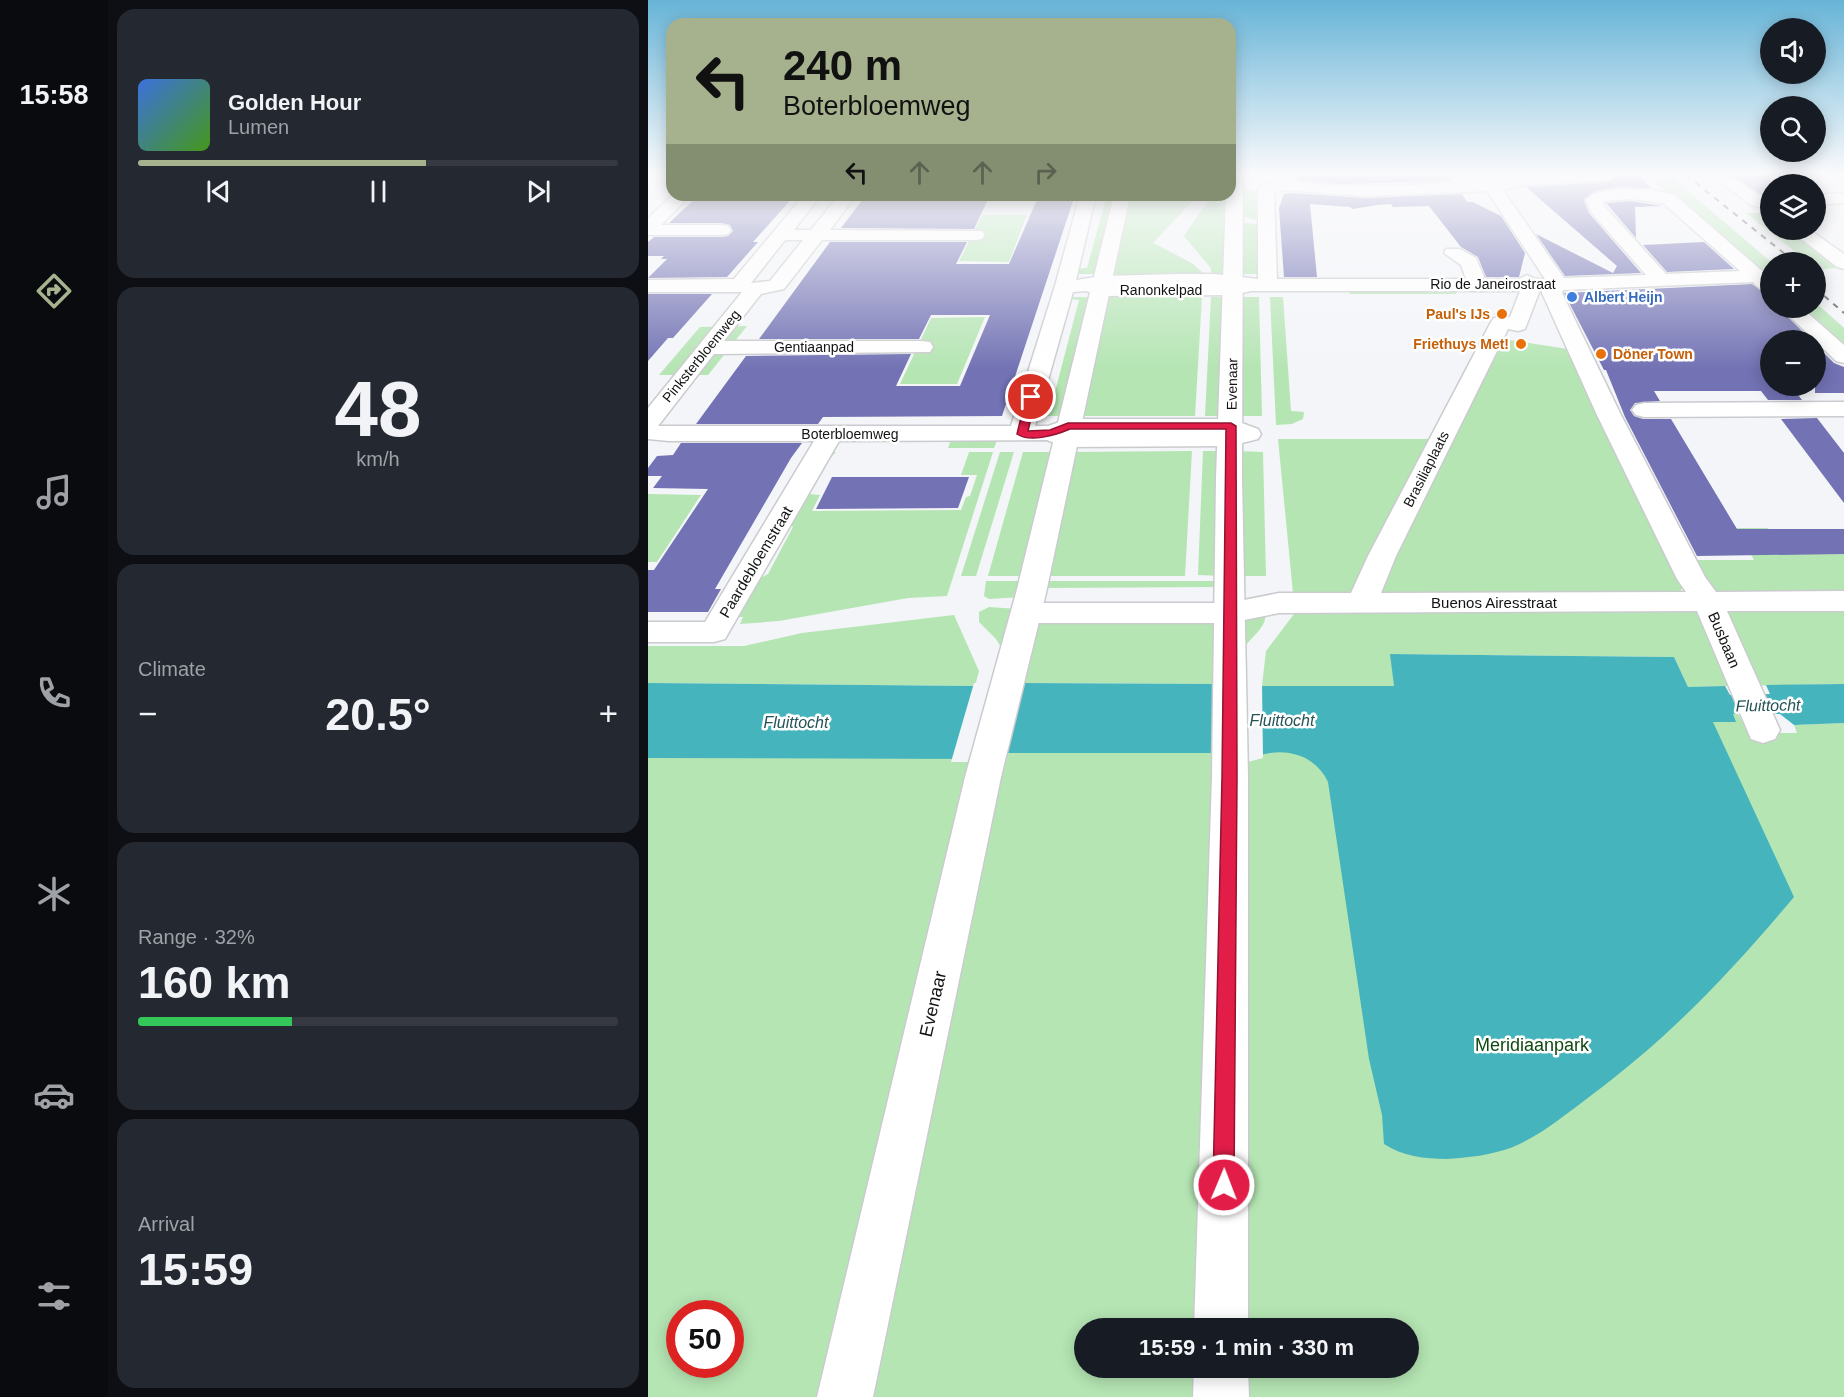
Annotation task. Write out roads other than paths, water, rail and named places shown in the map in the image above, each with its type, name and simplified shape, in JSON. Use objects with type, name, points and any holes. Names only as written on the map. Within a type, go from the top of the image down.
[{"type":"street","name":"Pinksterbloemweg","points":[[648,423],[707,348],[777,240]]},
{"type":"street","points":[[648,286],[746,288],[777,285],[813,240]]},
{"type":"street","points":[[1022,434],[1077,240]]},
{"type":"street","name":"Evenaar","points":[[845,1397],[983,777],[1029,603],[1062,433],[1110,240]]},
{"type":"street","name":"Evenaar","points":[[1221,1318],[1230,777],[1229,603],[1244,433],[1247,285],[1242,240]]},
{"type":"street","points":[[1247,285],[1256,240]]},
{"type":"street","points":[[1529,240],[1553,275],[1556,284],[1552,293],[1607,411],[1692,579],[1708,602]]},
{"type":"street","points":[[1627,240],[1662,280]]},
{"type":"street","points":[[1718,240],[1760,276]]},
{"type":"street","points":[[1813,240],[1844,263]]},
{"type":"street","points":[[1453,253],[1469,262],[1474,277]]},
{"type":"street","points":[[1826,274],[1844,274]]},
{"type":"street","name":"Rio de Janeirostraat","points":[[1247,285],[1760,281]]},
{"type":"street","name":"Brasiliaplaats","points":[[1362,603],[1382,556],[1501,322],[1518,325],[1531,288],[1528,283]]},
{"type":"street","name":"Ranonkelpad","points":[[1065,286],[1247,285]]},
{"type":"street","points":[[1802,318],[1844,356]]},
{"type":"street","name":"Gentiaanpad","points":[[707,348],[922,346]]},
{"type":"street","points":[[1644,410],[1844,409]]},
{"type":"street","name":"Boterbloemweg","points":[[648,432],[830,435],[1244,433]]},
{"type":"street","name":"Paardebloemstraat","points":[[648,632],[714,632],[830,435]]},
{"type":"street","name":"Buenos Airesstraat","points":[[1229,603],[1844,601]]},
{"type":"street","name":"Busbaan","points":[[1708,602],[1763,730]]},
{"type":"street","points":[[1029,603],[1229,603]]},
{"type":"street","points":[[1221,1378],[1221,1397]]},
{"type":"water","name":"Fluittocht","points":[[1390,654],[1674,657],[1688,687],[1725,686],[1730,695],[1770,694],[1766,685],[1844,684],[1844,723],[1794,725],[1780,714],[1733,714],[1736,722],[1713,722],[1794,897],[1698,1003],[1646,1051],[1543,1131],[1513,1147],[1488,1154],[1454,1159],[1430,1158],[1406,1154],[1384,1144],[1382,1115],[1369,1059],[1328,782],[1317,767],[1302,757],[1275,752],[1245,760],[1215,753],[1004,753],[979,759],[648,758],[648,683],[1394,686]]},
{"type":"railway","points":[[1768,240],[1782,252]]},
{"type":"railway","points":[[1826,297],[1844,313]]},
{"type":"place","name":"Albert Heijn","points":[[1572,297]]},
{"type":"place","name":"Paul's IJs","points":[[1502,314]]},
{"type":"place","name":"Friethuys Met!","points":[[1521,344]]},
{"type":"place","name":"Döner Town","points":[[1601,354]]},
{"type":"park label","name":"Meridiaanpark","points":[[1532,1045]]}]
